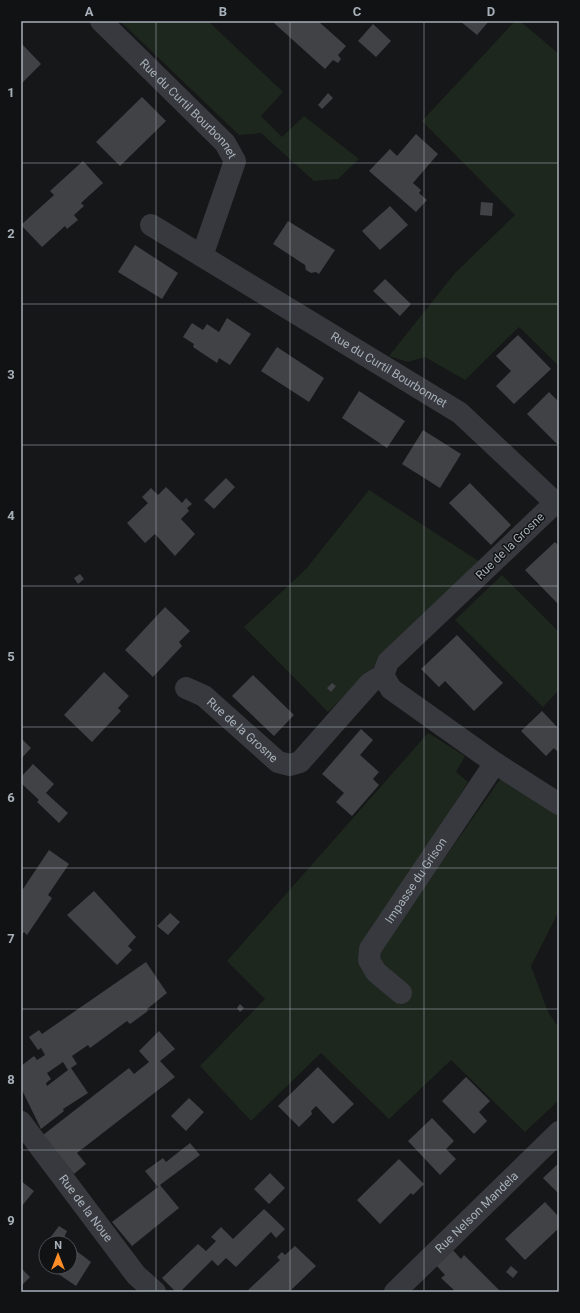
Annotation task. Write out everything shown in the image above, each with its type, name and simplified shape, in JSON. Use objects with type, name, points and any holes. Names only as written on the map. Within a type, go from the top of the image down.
[{"type":"street","name":"Rue du Curtil Bourbonnet","points":[[101,21],[225,143],[235,161],[202,256]]},
{"type":"street","name":"Rue du Curtil Bourbonnet","points":[[151,225],[460,413],[557,504]]},
{"type":"street","name":"Rue de la Grosne","points":[[186,688],[204,696],[278,762],[290,766],[300,762],[370,683],[383,676],[388,662],[557,504]]},
{"type":"street","points":[[383,676],[391,689],[495,764],[559,804]]},
{"type":"street","name":"Impasse du Grison","points":[[401,993],[376,972],[369,960],[370,949],[495,764]]},
{"type":"street","name":"Rue de la Noue","points":[[21,1122],[136,1275],[155,1292]]},
{"type":"street","name":"Rue Nelson Mandela","points":[[395,1292],[559,1132]]},
{"type":"shaded area","points":[[120,21],[208,21],[283,92],[261,116],[282,137],[304,116],[359,159],[338,179],[314,181],[261,133],[239,135]]},
{"type":"shaded area","points":[[515,21],[520,21],[559,54],[559,366],[519,327],[465,380],[425,357],[408,362],[389,356],[455,273],[515,215],[422,121]]},
{"type":"shaded area","points":[[369,490],[480,562],[328,712],[244,627],[306,569]]},
{"type":"shaded area","points":[[502,575],[559,632],[559,690],[543,707],[455,620]]},
{"type":"shaded area","points":[[428,733],[465,756],[456,772],[468,782],[365,945],[370,976],[404,1003],[412,994],[387,973],[380,963],[380,950],[501,778],[559,816],[559,911],[531,966],[548,1012],[559,1028],[559,1100],[525,1132],[451,1060],[389,1119],[321,1053],[251,1121],[200,1066],[265,999],[227,961]]},
{"type":"building","points":[[275,21],[318,21],[346,46],[338,55],[341,59],[338,63],[333,60],[325,69],[274,23]]},
{"type":"building","points":[[460,21],[489,21],[477,35]]},
{"type":"building","points":[[373,24],[391,41],[376,57],[358,41]]},
{"type":"building","points":[[21,43],[41,64],[22,83],[21,82]]},
{"type":"building","points":[[328,93],[333,98],[322,109],[318,105]]},
{"type":"building","points":[[142,97],[166,121],[120,166],[96,142]]},
{"type":"building","points":[[416,134],[438,154],[413,183],[421,190],[419,193],[427,200],[416,212],[369,171],[390,149],[397,156]]},
{"type":"building","points":[[83,161],[103,183],[81,203],[84,206],[74,215],[78,220],[67,229],[65,226],[42,247],[21,225],[54,195],[50,191]]},
{"type":"building","points":[[481,202],[493,203],[492,216],[480,215]]},
{"type":"building","points":[[390,206],[408,225],[380,250],[362,231]]},
{"type":"building","points":[[288,221],[335,250],[319,274],[316,272],[311,273],[306,270],[305,265],[273,244]]},
{"type":"building","points":[[135,245],[178,273],[162,299],[118,272]]},
{"type":"building","points":[[385,279],[411,304],[400,316],[373,291]]},
{"type":"building","points":[[227,318],[251,334],[230,365],[219,358],[217,363],[193,347],[194,344],[183,337],[192,323],[203,330],[207,324],[219,332]]},
{"type":"building","points":[[518,335],[551,369],[514,404],[496,386],[511,371],[496,356]]},
{"type":"building","points":[[277,347],[324,378],[309,402],[261,371]]},
{"type":"building","points":[[359,391],[405,421],[387,448],[342,418]]},
{"type":"building","points":[[549,392],[559,402],[559,446],[527,414]]},
{"type":"building","points":[[423,430],[461,454],[440,488],[402,464]]},
{"type":"building","points":[[226,478],[235,487],[214,509],[204,500]]},
{"type":"building","points":[[470,483],[511,525],[491,545],[449,503]]},
{"type":"building","points":[[166,487],[182,503],[186,498],[192,504],[187,508],[189,511],[181,519],[195,534],[175,556],[155,534],[145,543],[127,523],[148,503],[142,497],[151,488],[158,495]]},
{"type":"building","points":[[555,542],[559,546],[559,605],[525,570]]},
{"type":"building","points":[[80,574],[84,579],[78,584],[74,578]]},
{"type":"building","points":[[165,607],[190,631],[179,642],[182,646],[153,677],[125,650]]},
{"type":"building","points":[[457,635],[503,683],[474,711],[445,681],[439,687],[421,669]]},
{"type":"building","points":[[104,672],[129,696],[118,708],[121,711],[92,742],[64,715]]},
{"type":"building","points":[[253,675],[294,715],[274,736],[232,696]]},
{"type":"building","points":[[332,683],[336,686],[331,692],[327,688]]},
{"type":"building","points":[[542,711],[559,729],[559,753],[554,748],[546,756],[521,731]]},
{"type":"building","points":[[361,729],[373,740],[360,755],[379,772],[373,779],[379,785],[352,816],[336,802],[344,793],[322,774]]},
{"type":"building","points":[[21,738],[31,748],[21,759]]},
{"type":"building","points":[[33,764],[54,784],[46,793],[68,813],[59,823],[37,802],[39,800],[21,783],[21,777]]},
{"type":"building","points":[[49,850],[69,864],[48,895],[52,898],[27,935],[24,932],[21,936],[21,892]]},
{"type":"building","points":[[94,891],[136,937],[128,946],[132,950],[117,965],[67,915]]},
{"type":"building","points":[[170,913],[180,922],[168,935],[157,926]]},
{"type":"building","points":[[146,962],[167,993],[147,1009],[148,1011],[130,1024],[127,1021],[90,1048],[88,1045],[72,1056],[77,1064],[71,1068],[88,1093],[63,1109],[64,1111],[41,1129],[21,1088],[21,1066],[34,1056],[37,1060],[45,1055],[41,1048],[38,1050],[29,1037],[39,1030],[42,1034]],"holes":[[[63,1062],[68,1070],[47,1086],[46,1083],[51,1079],[47,1073]]]},
{"type":"building","points":[[240,1004],[244,1008],[240,1012],[237,1008]]},
{"type":"building","points":[[159,1031],[175,1049],[160,1061],[175,1077],[77,1153],[86,1164],[74,1174],[43,1135],[129,1068],[134,1074],[149,1062],[139,1051]]},
{"type":"building","points":[[318,1067],[354,1104],[333,1124],[316,1106],[311,1111],[312,1114],[299,1127],[278,1106]]},
{"type":"building","points":[[466,1077],[490,1101],[479,1112],[487,1121],[474,1134],[442,1101]]},
{"type":"building","points":[[189,1098],[204,1112],[186,1131],[171,1116]]},
{"type":"building","points":[[432,1118],[454,1141],[446,1149],[456,1159],[440,1175],[408,1141]]},
{"type":"building","points":[[190,1143],[200,1155],[160,1185],[179,1208],[132,1246],[112,1222],[158,1187],[145,1171],[163,1158],[166,1162]]},
{"type":"building","points":[[399,1159],[424,1184],[413,1195],[411,1193],[380,1224],[357,1200]]},
{"type":"building","points":[[559,1163],[559,1194],[543,1178]]},
{"type":"building","points":[[270,1173],[285,1188],[269,1204],[254,1189]]},
{"type":"building","points":[[21,1181],[34,1191],[21,1207]]},
{"type":"building","points":[[545,1202],[559,1217],[559,1228],[525,1260],[505,1239]]},
{"type":"building","points":[[264,1209],[285,1229],[276,1238],[271,1232],[236,1267],[226,1258],[218,1266],[212,1260],[180,1292],[176,1292],[162,1278],[198,1244],[206,1251],[216,1241],[211,1237],[221,1227],[233,1239]]},
{"type":"building","points":[[59,1226],[67,1231],[65,1235],[52,1235]]},
{"type":"building","points":[[295,1246],[316,1266],[289,1292],[246,1292],[280,1260],[277,1257],[282,1252],[285,1255]]},
{"type":"building","points":[[451,1248],[461,1259],[464,1255],[501,1292],[456,1292],[441,1278],[445,1275],[435,1264]]},
{"type":"building","points":[[78,1252],[91,1262],[76,1286],[60,1275],[78,1275]]},
{"type":"building","points":[[511,1266],[518,1272],[513,1278],[506,1272]]},
{"type":"building","points":[[21,1268],[30,1277],[21,1286]]}]
